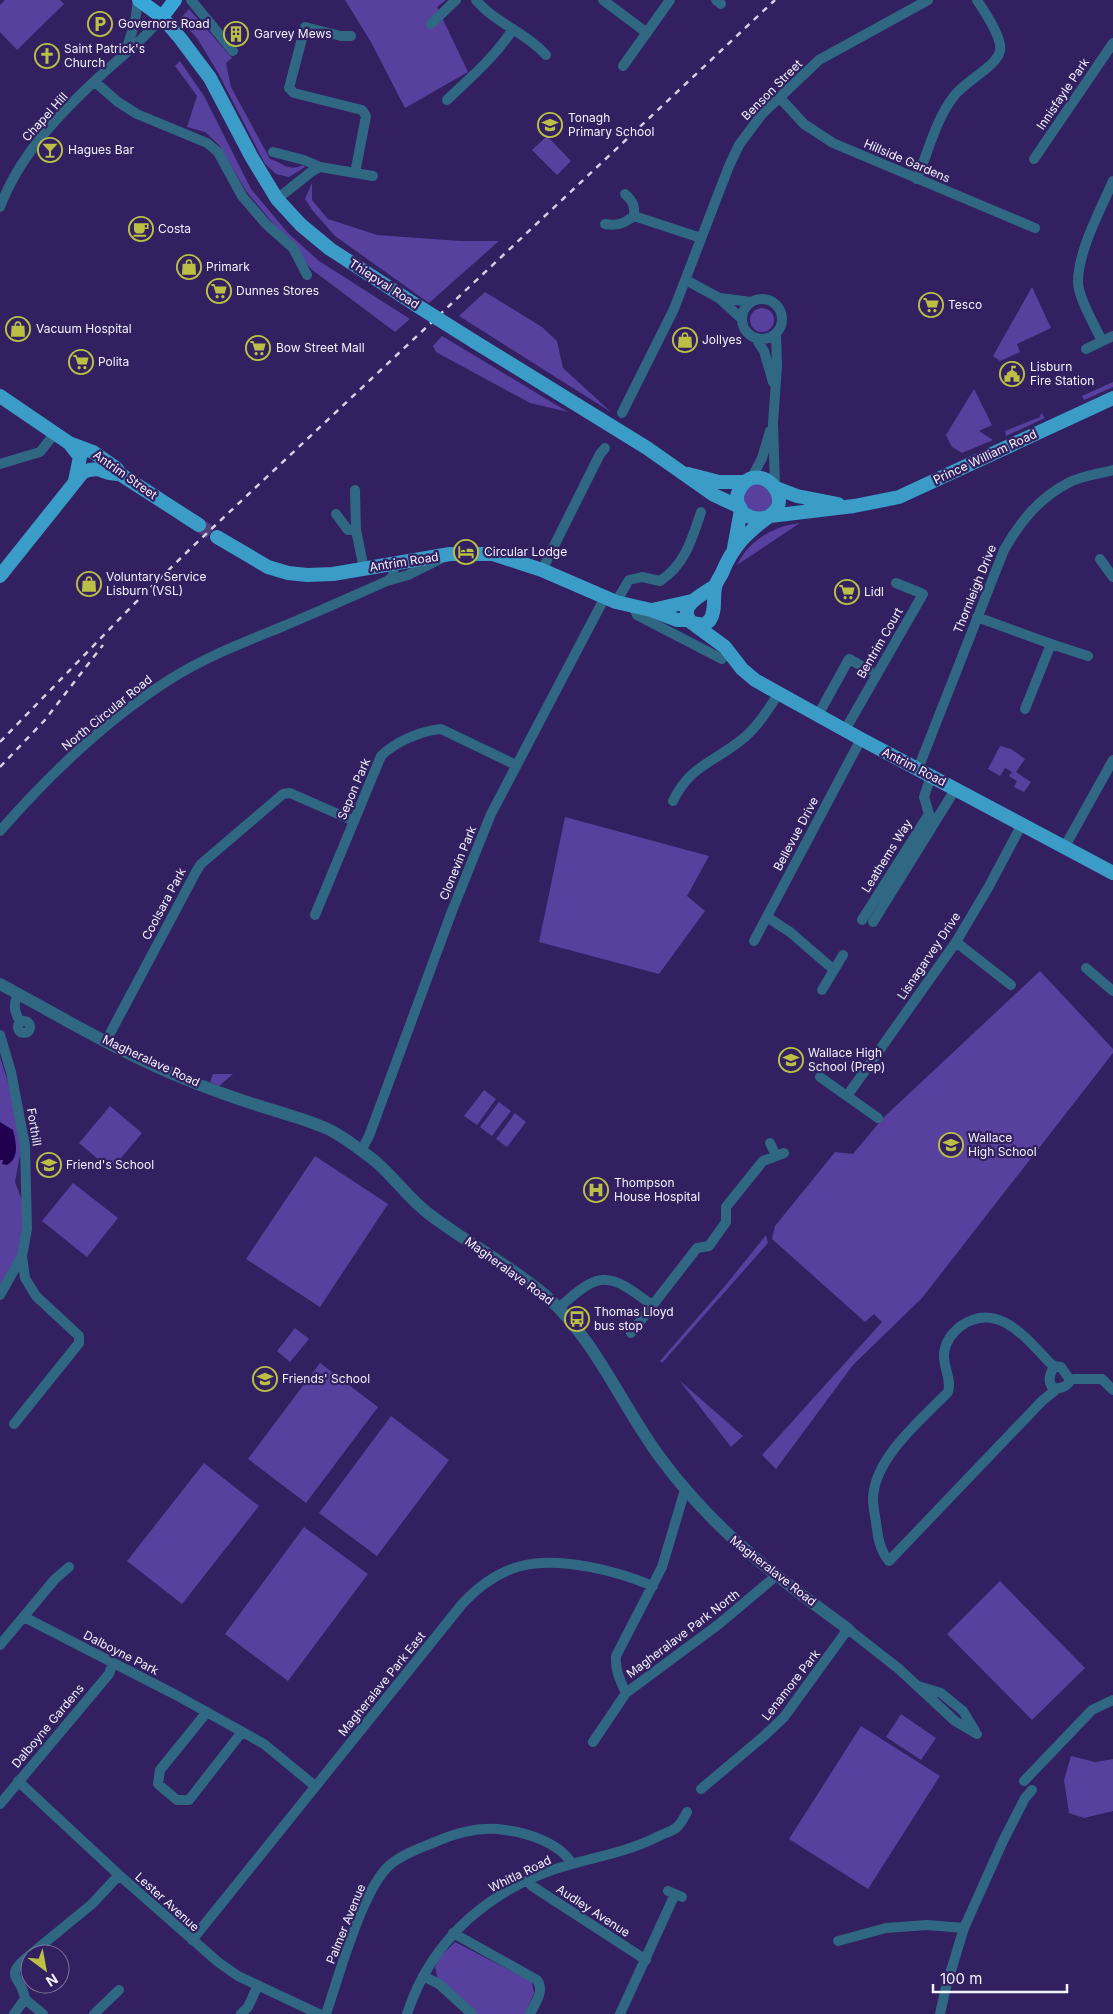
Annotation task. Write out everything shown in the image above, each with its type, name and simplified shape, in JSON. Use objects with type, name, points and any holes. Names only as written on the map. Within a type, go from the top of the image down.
[{"type":"highway","points":[[139,0],[162,16],[176,0]]},
{"type":"main road","name":"Thiepval Road","points":[[162,16],[210,78],[251,156],[277,199],[301,225],[330,249],[416,305],[647,448],[714,495],[740,509]]},
{"type":"main road","name":"Antrim Street","points":[[0,396],[69,443],[93,452],[116,468],[120,474],[199,525]]},
{"type":"main road","name":"Prince William Road","points":[[767,517],[854,506],[900,497],[1113,398]]},
{"type":"main road","points":[[69,443],[80,457],[74,482]]},
{"type":"main road","points":[[0,576],[83,472],[101,469],[112,474],[120,474]]},
{"type":"main road","name":"Thiepval Road","points":[[683,472],[719,482],[748,480]]},
{"type":"main road","points":[[716,586],[694,600],[686,611],[692,623],[708,623],[713,611],[716,586],[734,548],[740,509],[737,498],[738,492],[748,480],[765,478],[776,487],[779,498],[778,505],[734,548]]},
{"type":"main road","name":"Prince William Road","points":[[776,487],[797,496],[854,506]]},
{"type":"main road","points":[[740,509],[751,518],[767,517]]},
{"type":"main road","name":"Antrim Road","points":[[216,537],[260,562],[288,573],[307,575],[332,574],[394,565],[450,554],[493,554],[542,570],[611,599],[692,623],[754,680],[1113,873]]},
{"type":"main road","points":[[694,600],[708,602],[713,611]]},
{"type":"main road","name":"Antrim Road","points":[[651,610],[694,600]]},
{"type":"main road","name":"Antrim Road","points":[[713,611],[723,653]]},
{"type":"street","points":[[125,55],[135,22],[139,0]]},
{"type":"street","points":[[190,0],[233,51]]},
{"type":"street","points":[[431,24],[456,0]]},
{"type":"street","points":[[476,0],[539,47],[546,55]]},
{"type":"street","points":[[603,0],[647,33]]},
{"type":"street","points":[[623,66],[670,0]]},
{"type":"street","name":"Benson Street","points":[[622,413],[658,344],[686,280],[729,166],[739,145],[762,114],[828,54],[928,0]]},
{"type":"street","points":[[917,179],[944,113],[954,96],[968,81],[991,64],[1000,53],[1000,44],[995,31],[977,0]]},
{"type":"street","name":"Chapel Hill","points":[[0,207],[10,183],[37,142],[95,82],[150,32],[162,16]]},
{"type":"street","points":[[351,36],[341,36],[305,27],[289,88],[294,93],[362,110],[366,116],[355,173]]},
{"type":"street","points":[[447,100],[503,46],[513,29]]},
{"type":"street","name":"Innisfayle Park","points":[[1034,159],[1113,44]]},
{"type":"street","points":[[95,82],[118,102],[135,112],[207,143],[218,152],[242,196],[266,224],[293,248],[307,275]]},
{"type":"street","name":"Hillside Gardens","points":[[780,98],[804,124],[833,143],[1035,228]]},
{"type":"street","points":[[273,152],[304,160],[320,167],[373,176]]},
{"type":"street","points":[[277,199],[320,167]]},
{"type":"street","points":[[1102,341],[1078,281],[1085,246],[1113,180]]},
{"type":"street","points":[[625,194],[631,200],[634,216]]},
{"type":"street","points":[[634,216],[701,238]]},
{"type":"street","points":[[605,224],[616,226],[624,224],[634,216]]},
{"type":"street","points":[[686,280],[719,298],[742,319],[747,333],[756,339],[764,351],[775,390]]},
{"type":"street","points":[[719,298],[752,302]]},
{"type":"street","points":[[742,319],[745,309],[757,300],[770,300],[780,309],[783,322],[776,334],[770,338],[756,339]]},
{"type":"street","points":[[776,334],[773,422],[776,487]]},
{"type":"street","points":[[1086,349],[1113,336]]},
{"type":"street","points":[[748,480],[762,458],[773,422]]},
{"type":"street","points":[[0,464],[40,452],[55,433]]},
{"type":"street","points":[[542,570],[600,454],[605,448]]},
{"type":"street","name":"Thornleigh Drive","points":[[918,769],[1004,550],[1025,518],[1043,499],[1069,482],[1113,470]]},
{"type":"street","points":[[355,490],[356,530],[364,569]]},
{"type":"street","name":"Clonevin Park","points":[[361,1151],[369,1136],[452,911],[491,814],[516,766],[611,599],[629,580],[642,577],[660,581],[669,575],[688,552],[701,512]]},
{"type":"street","points":[[336,514],[348,530],[356,530]]},
{"type":"street","name":"North Circular Road","points":[[0,831],[26,801],[81,748],[137,702],[170,679],[226,650],[387,581],[408,575],[450,554]]},
{"type":"street","points":[[1100,559],[1113,577]]},
{"type":"street","points":[[387,581],[392,576],[394,565]]},
{"type":"street","name":"Bentrim Court","points":[[845,730],[923,594],[896,583]]},
{"type":"street","points":[[633,606],[637,615],[683,639],[723,653]]},
{"type":"street","points":[[977,617],[1088,656]]},
{"type":"street","points":[[683,639],[692,623]]},
{"type":"street","points":[[1025,710],[1051,644]]},
{"type":"street","name":"Bentrim Court","points":[[818,715],[849,659],[869,670]]},
{"type":"street","points":[[672,801],[692,773],[728,750],[761,721],[779,693]]},
{"type":"street","name":"Sepon Park","points":[[315,915],[381,756],[391,746],[433,730],[441,729],[516,766]]},
{"type":"street","name":"Bellevue Drive","points":[[754,941],[861,739]]},
{"type":"street","points":[[1064,848],[1113,760]]},
{"type":"street","name":"Leathems Way","points":[[862,920],[929,814],[924,797],[931,776]]},
{"type":"street","points":[[873,922],[956,788]]},
{"type":"street","name":"Coolsara Park","points":[[106,1041],[201,864],[283,794],[290,793],[354,821]]},
{"type":"street","name":"Lisnagarvey Drive","points":[[847,1096],[956,942],[988,888],[1022,824]]},
{"type":"street","points":[[766,917],[790,932],[834,970]]},
{"type":"street","points":[[956,942],[1010,985]]},
{"type":"street","points":[[822,990],[843,955]]},
{"type":"street","points":[[1086,968],[1113,991]]},
{"type":"street","name":"Magheralave Road","points":[[0,984],[106,1041],[184,1078],[324,1128],[376,1162],[403,1191],[428,1213],[529,1283],[559,1308],[586,1340],[646,1438],[685,1490],[726,1533],[776,1576],[848,1629],[918,1686],[930,1707],[951,1725],[977,1734],[963,1711],[941,1693],[918,1686]]},
{"type":"street","points":[[18,994],[13,1006],[20,1022]]},
{"type":"street","name":"Forthill","points":[[0,1034],[11,1072],[25,1146],[27,1229],[22,1256],[25,1278],[36,1296],[79,1336],[79,1343],[14,1424]]},
{"type":"street","points":[[820,1077],[878,1118]]},
{"type":"street","points":[[630,1333],[697,1248],[710,1246],[726,1222],[726,1206],[763,1161],[780,1154],[770,1143]]},
{"type":"street","name":"Forthill","points":[[0,1295],[22,1256]]},
{"type":"street","points":[[559,1308],[576,1292],[596,1280],[608,1279],[622,1283],[652,1305]]},
{"type":"street","points":[[1058,1388],[1042,1401],[889,1561],[881,1551],[879,1542],[873,1500],[876,1482],[882,1466],[899,1444],[948,1392],[950,1384],[944,1354],[953,1332],[968,1321],[978,1317],[989,1316],[1019,1330],[1054,1366],[1061,1367],[1070,1380]]},
{"type":"street","points":[[1054,1366],[1049,1379],[1053,1388],[1066,1386],[1074,1378],[1102,1379],[1113,1390]]},
{"type":"street","points":[[626,1693],[615,1666],[616,1656],[666,1557],[685,1490]]},
{"type":"street","name":"Magheralave Park East","points":[[192,1940],[477,1588],[521,1566],[564,1564],[590,1566],[653,1586]]},
{"type":"street","points":[[0,1645],[55,1579],[69,1567]]},
{"type":"street","name":"Magheralave Park North","points":[[593,1742],[626,1693],[719,1624],[776,1576]]},
{"type":"street","name":"Dalboyne Park","points":[[24,1617],[207,1712],[264,1744],[315,1786]]},
{"type":"street","name":"Lenamore Park","points":[[701,1790],[784,1717],[848,1629]]},
{"type":"street","name":"Dalboyne Gardens","points":[[0,1804],[109,1674],[113,1664]]},
{"type":"street","points":[[1024,1781],[1092,1710],[1113,1700]]},
{"type":"street","points":[[207,1712],[160,1770],[158,1784],[177,1800],[189,1800],[193,1796],[242,1732]]},
{"type":"street","name":"Lester Avenue","points":[[18,1781],[118,1875],[192,1940],[225,1966],[258,1985],[319,2014]]},
{"type":"street","points":[[940,2014],[964,1928],[1003,1841],[1025,1798],[1032,1790]]},
{"type":"street","name":"Whitla Road","points":[[407,2014],[415,1991],[436,1953],[471,1915],[527,1881],[572,1864],[633,1849],[675,1829],[687,1812]]},
{"type":"street","name":"Palmer Avenue","points":[[326,2014],[355,1928],[371,1891],[389,1865],[456,1833],[490,1828],[532,1836],[558,1850],[572,1864]]},
{"type":"street","points":[[44,1944],[92,1904],[118,1875]]},
{"type":"street","name":"Audley Avenue","points":[[527,1881],[646,1960]]},
{"type":"street","points":[[620,2014],[676,1894]]},
{"type":"street","points":[[838,1941],[886,1928],[928,1926],[964,1928]]},
{"type":"street","points":[[453,1933],[537,1980],[540,1985],[540,1992],[530,2014]]},
{"type":"street","points":[[20,1965],[15,1969],[15,1978],[20,1985]]},
{"type":"street","points":[[423,1976],[440,1984],[472,2014]]},
{"type":"street","points":[[240,2014],[248,2007],[258,1985]]},
{"type":"street","points":[[94,2014],[119,1990]]},
{"type":"street","points":[[24,1994],[25,1999],[42,2014]]},
{"type":"street","points":[[14,2014],[25,1999]]},
{"type":"shaded area","points":[[5,0],[60,0],[64,4],[17,50],[0,32],[0,5]]},
{"type":"shaded area","points":[[345,0],[446,0],[437,7],[468,72],[405,108],[371,42]]},
{"type":"shaded area","points":[[189,9],[232,58],[226,63],[231,87],[270,159],[293,168],[303,165],[305,167],[289,177],[276,174],[265,164],[217,71],[197,38],[185,25],[182,17]]},
{"type":"shaded area","points":[[180,61],[204,96],[251,189],[288,233],[319,261],[410,319],[395,332],[311,269],[246,191],[219,145],[205,132],[187,127],[197,96],[175,66]]},
{"type":"shaded area","points":[[547,136],[571,161],[557,175],[532,150]]},
{"type":"shaded area","points":[[312,183],[312,200],[328,219],[377,235],[460,241],[499,241],[429,303],[335,236],[305,199]]},
{"type":"shaded area","points":[[1032,287],[1051,328],[1017,344],[1020,352],[1000,361],[993,356]]},
{"type":"shaded area","points":[[485,292],[542,327],[557,341],[563,368],[611,412],[459,316]]},
{"type":"shaded area","points":[[762,308],[770,312],[774,320],[770,328],[762,332],[754,328],[750,320],[754,312]]},
{"type":"shaded area","points":[[442,336],[568,412],[530,403],[436,352],[433,346]]},
{"type":"shaded area","points":[[1113,382],[1113,387],[1084,400],[1082,396]]},
{"type":"shaded area","points":[[974,389],[992,425],[979,431],[993,440],[962,453],[952,447],[946,435]]},
{"type":"shaded area","points":[[1041,413],[1045,418],[1006,436],[1005,431],[1040,417]]},
{"type":"shaded area","points":[[758,482],[773,494],[770,506],[765,512],[756,512],[745,508],[744,491]]},
{"type":"shaded area","points":[[800,523],[737,565],[748,548],[763,536],[781,527]]},
{"type":"shaded area","points":[[1000,746],[1011,749],[1025,759],[1016,772],[1031,782],[1024,792],[1014,787],[1017,781],[1009,776],[1012,772],[1005,768],[1000,776],[988,769]]},
{"type":"shaded area","points":[[565,817],[709,856],[687,896],[705,911],[659,974],[539,942]]},
{"type":"shaded area","points":[[1040,971],[1113,1049],[1113,1053],[922,1298],[853,1365],[776,1469],[762,1455],[882,1322],[874,1314],[865,1322],[772,1239],[775,1226],[835,1152],[853,1154],[883,1118]]},
{"type":"shaded area","points":[[0,1057],[11,1092],[22,1145],[15,1182],[23,1203],[25,1228],[20,1255],[0,1288]]},
{"type":"shaded area","points":[[213,1074],[233,1074],[219,1086],[210,1082]]},
{"type":"shaded area","points":[[484,1090],[496,1099],[477,1125],[464,1116]]},
{"type":"shaded area","points":[[499,1102],[511,1111],[492,1136],[480,1127]]},
{"type":"shaded area","points":[[110,1106],[142,1133],[111,1170],[79,1143]]},
{"type":"shaded area","points":[[515,1113],[526,1122],[507,1147],[496,1139]]},
{"type":"shaded area","points":[[0,1122],[13,1130],[15,1140],[14,1158],[7,1165],[2,1164],[3,1160],[0,1160]]},
{"type":"shaded area","points":[[315,1156],[388,1204],[320,1307],[246,1259]]},
{"type":"shaded area","points":[[73,1183],[118,1218],[87,1257],[42,1221]]},
{"type":"shaded area","points":[[766,1235],[768,1243],[662,1363],[660,1361]]},
{"type":"shaded area","points":[[295,1328],[309,1339],[290,1362],[277,1351]]},
{"type":"shaded area","points":[[320,1363],[378,1407],[306,1503],[248,1459]]},
{"type":"shaded area","points":[[679,1380],[743,1436],[731,1447]]},
{"type":"shaded area","points":[[391,1416],[449,1460],[377,1556],[319,1513]]},
{"type":"shaded area","points":[[204,1463],[259,1506],[182,1604],[127,1561]]},
{"type":"shaded area","points":[[304,1527],[368,1574],[288,1681],[225,1634]]},
{"type":"shaded area","points":[[1000,1581],[1085,1668],[1032,1720],[947,1634]]},
{"type":"shaded area","points":[[901,1714],[936,1738],[921,1760],[886,1737]]},
{"type":"shaded area","points":[[861,1726],[940,1776],[868,1889],[789,1839]]},
{"type":"shaded area","points":[[1071,1756],[1095,1762],[1113,1759],[1113,1811],[1084,1818],[1069,1813],[1064,1780]]},
{"type":"shaded area","points":[[455,1942],[532,1982],[534,1993],[525,2014],[475,2014],[438,1980],[435,1967],[440,1957]]},
{"type":"tunnel","points":[[199,525],[217,537]]},
{"type":"railway","points":[[0,742],[189,550],[775,0]]},
{"type":"railway","points":[[0,767],[44,721],[103,645]]},
{"type":"place","name":"Governors Road","points":[[100,24]]},
{"type":"place","name":"Garvey Mews","points":[[236,34]]},
{"type":"place","name":"Saint Patrick's Church","points":[[47,56]]},
{"type":"place","name":"Tonagh Primary School","points":[[550,125]]},
{"type":"place","name":"Hagues Bar","points":[[50,150]]},
{"type":"place","name":"Costa","points":[[141,229]]},
{"type":"place","name":"Primark","points":[[189,267]]},
{"type":"place","name":"Dunnes Stores","points":[[219,291]]},
{"type":"place","name":"Tesco","points":[[931,305]]},
{"type":"place","name":"Vacuum Hospital","points":[[18,329]]},
{"type":"place","name":"Jollyes","points":[[685,340]]},
{"type":"place","name":"Bow Street Mall","points":[[258,348]]},
{"type":"place","name":"Polita","points":[[81,362]]},
{"type":"place","name":"Lisburn Fire Station","points":[[1012,374]]},
{"type":"place","name":"Circular Lodge","points":[[466,552]]},
{"type":"place","name":"Voluntary Service Lisburn (VSL)","points":[[89,584]]},
{"type":"place","name":"Lidl","points":[[847,592]]},
{"type":"place","name":"Wallace High School (Prep)","points":[[791,1060]]},
{"type":"place","name":"Wallace High School","points":[[951,1145]]},
{"type":"place","name":"Friend's School","points":[[49,1165]]},
{"type":"place","name":"Thompson House Hospital","points":[[596,1190]]},
{"type":"place","name":"Thomas Lloyd bus stop","points":[[577,1319]]},
{"type":"place","name":"Friends' School","points":[[265,1379]]}]
